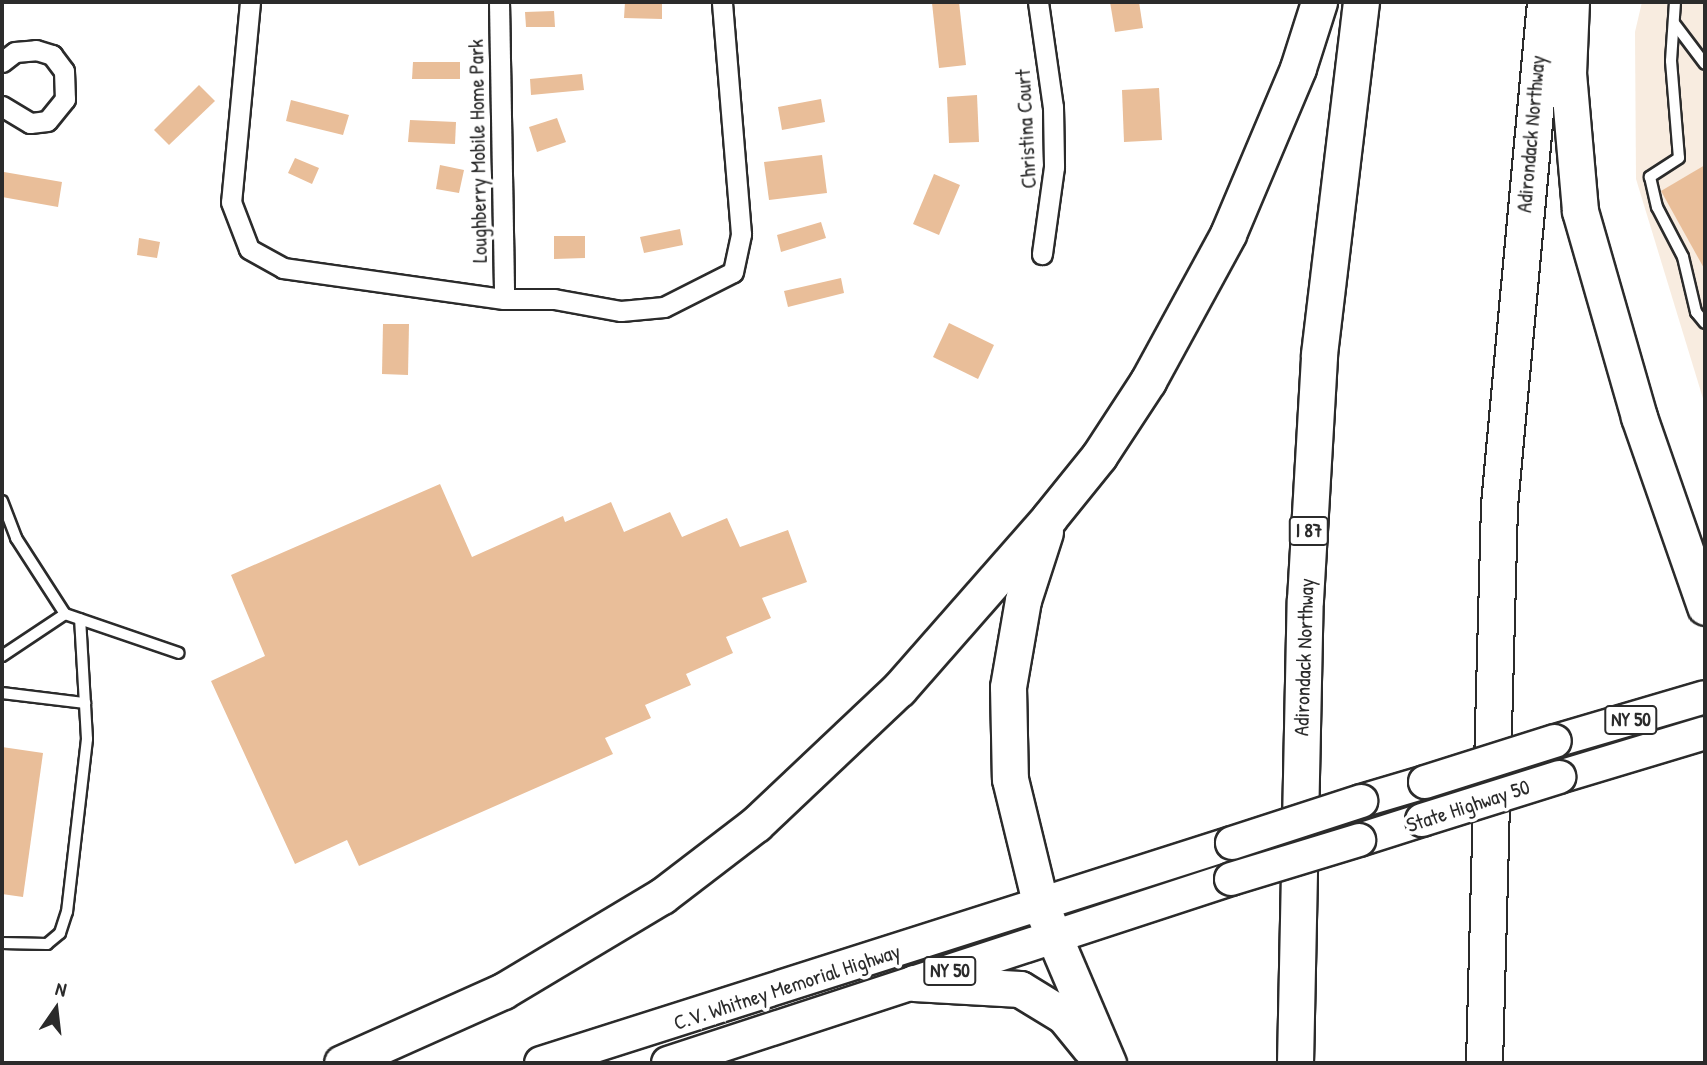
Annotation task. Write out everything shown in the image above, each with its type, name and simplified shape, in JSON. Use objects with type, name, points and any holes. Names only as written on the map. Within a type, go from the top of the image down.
[{"type":"highway","points":[[342,1063],[445,1020],[534,974],[662,896],[711,859],[866,724],[1049,519],[1099,456],[1194,300],[1274,126],[1319,2]]},
{"type":"highway","name":"Adirondack Northway","points":[[1295,1063],[1305,600],[1318,368],[1335,194],[1361,2]]},
{"type":"highway","name":"Adirondack Northway","points":[[1484,1063],[1499,505],[1545,2]]},
{"type":"highway","points":[[1571,2],[1568,73],[1580,211],[1639,417],[1705,607]]},
{"type":"highway","points":[[1049,519],[1023,600],[1008,687],[1005,733],[1024,851],[1047,921],[1108,1063]]},
{"type":"highway","name":"State Highway 50","points":[[1231,843],[1555,741],[1705,697]]},
{"type":"highway","name":"State Highway 50","points":[[1231,879],[1705,733]]},
{"type":"highway","name":"C.V. Whitney Memorial Highway","points":[[668,1063],[914,983],[1047,921],[1231,843]]},
{"type":"highway","name":"C.V. Whitney Memorial Highway","points":[[541,1063],[1047,921],[1231,879]]},
{"type":"highway","points":[[914,983],[1020,989],[1064,1016],[1102,1063]]},
{"type":"street","name":"Loughberry Mobile Home Park","points":[[250,2],[231,202],[249,249],[283,268],[504,299],[554,299],[621,311],[664,307],[733,272],[741,234],[722,2]]},
{"type":"street","name":"Loughberry Mobile Home Park","points":[[499,2],[504,299]]},
{"type":"street","name":"Christina Court","points":[[1038,2],[1053,107],[1054,167],[1042,254]]},
{"type":"street","points":[[2,62],[15,52],[36,50],[52,55],[64,71],[65,99],[47,121],[30,123],[2,106]]},
{"type":"lane","points":[[1675,2],[1671,61],[1679,158],[1650,177],[1657,207],[1683,257],[1696,312],[1705,323]]},
{"type":"lane","points":[[1674,23],[1705,64]]},
{"type":"lane","points":[[2,501],[16,538],[65,614],[179,653]]},
{"type":"lane","points":[[2,656],[65,614]]},
{"type":"lane","points":[[2,943],[34,947],[47,944],[60,933],[67,912],[87,740],[80,619]]},
{"type":"lane","points":[[2,693],[85,704]]},
{"type":"shaded area","points":[[1642,2],[1705,2],[1705,405],[1636,179],[1635,32]]},
{"type":"building","points":[[625,2],[662,2],[662,19],[624,18]]},
{"type":"building","points":[[959,2],[966,65],[939,68],[932,3]]},
{"type":"building","points":[[1110,2],[1139,2],[1143,28],[1115,32]]},
{"type":"building","points":[[554,11],[555,27],[526,27],[525,12]]},
{"type":"building","points":[[413,62],[460,62],[460,79],[412,79]]},
{"type":"building","points":[[582,74],[584,90],[531,95],[530,79]]},
{"type":"building","points":[[199,85],[215,101],[169,145],[154,130]]},
{"type":"building","points":[[1159,88],[1162,140],[1124,142],[1122,90]]},
{"type":"building","points":[[977,95],[979,142],[949,143],[947,97]]},
{"type":"building","points":[[821,99],[825,122],[782,130],[778,107]]},
{"type":"building","points":[[291,100],[349,115],[343,135],[286,121]]},
{"type":"building","points":[[557,118],[566,142],[537,152],[529,127]]},
{"type":"building","points":[[410,120],[456,122],[455,144],[408,142]]},
{"type":"building","points":[[822,155],[827,193],[769,200],[764,162]]},
{"type":"building","points":[[295,158],[319,168],[312,184],[288,173]]},
{"type":"building","points":[[440,165],[464,170],[459,193],[436,189]]},
{"type":"building","points":[[1705,165],[1705,270],[1661,191]]},
{"type":"building","points":[[4,172],[62,182],[58,207],[2,197]]},
{"type":"building","points":[[934,174],[960,185],[939,235],[913,224]]},
{"type":"building","points":[[821,222],[826,238],[781,252],[777,235]]},
{"type":"building","points":[[680,229],[683,245],[644,253],[640,237]]},
{"type":"building","points":[[554,236],[585,236],[585,258],[554,259]]},
{"type":"building","points":[[139,238],[160,242],[157,258],[137,255]]},
{"type":"building","points":[[841,278],[844,293],[788,307],[784,291]]},
{"type":"building","points":[[949,323],[994,345],[978,379],[933,357]]},
{"type":"building","points":[[383,324],[409,324],[408,375],[382,374]]},
{"type":"building","points":[[440,484],[472,557],[563,516],[565,522],[611,502],[624,532],[670,512],[682,537],[727,518],[740,547],[788,530],[807,582],[762,598],[771,618],[726,637],[733,653],[686,674],[691,685],[645,705],[651,718],[605,738],[613,754],[359,866],[347,840],[295,864],[211,681],[265,656],[231,575]]},
{"type":"building","points":[[2,747],[43,753],[23,897],[2,894]]}]
